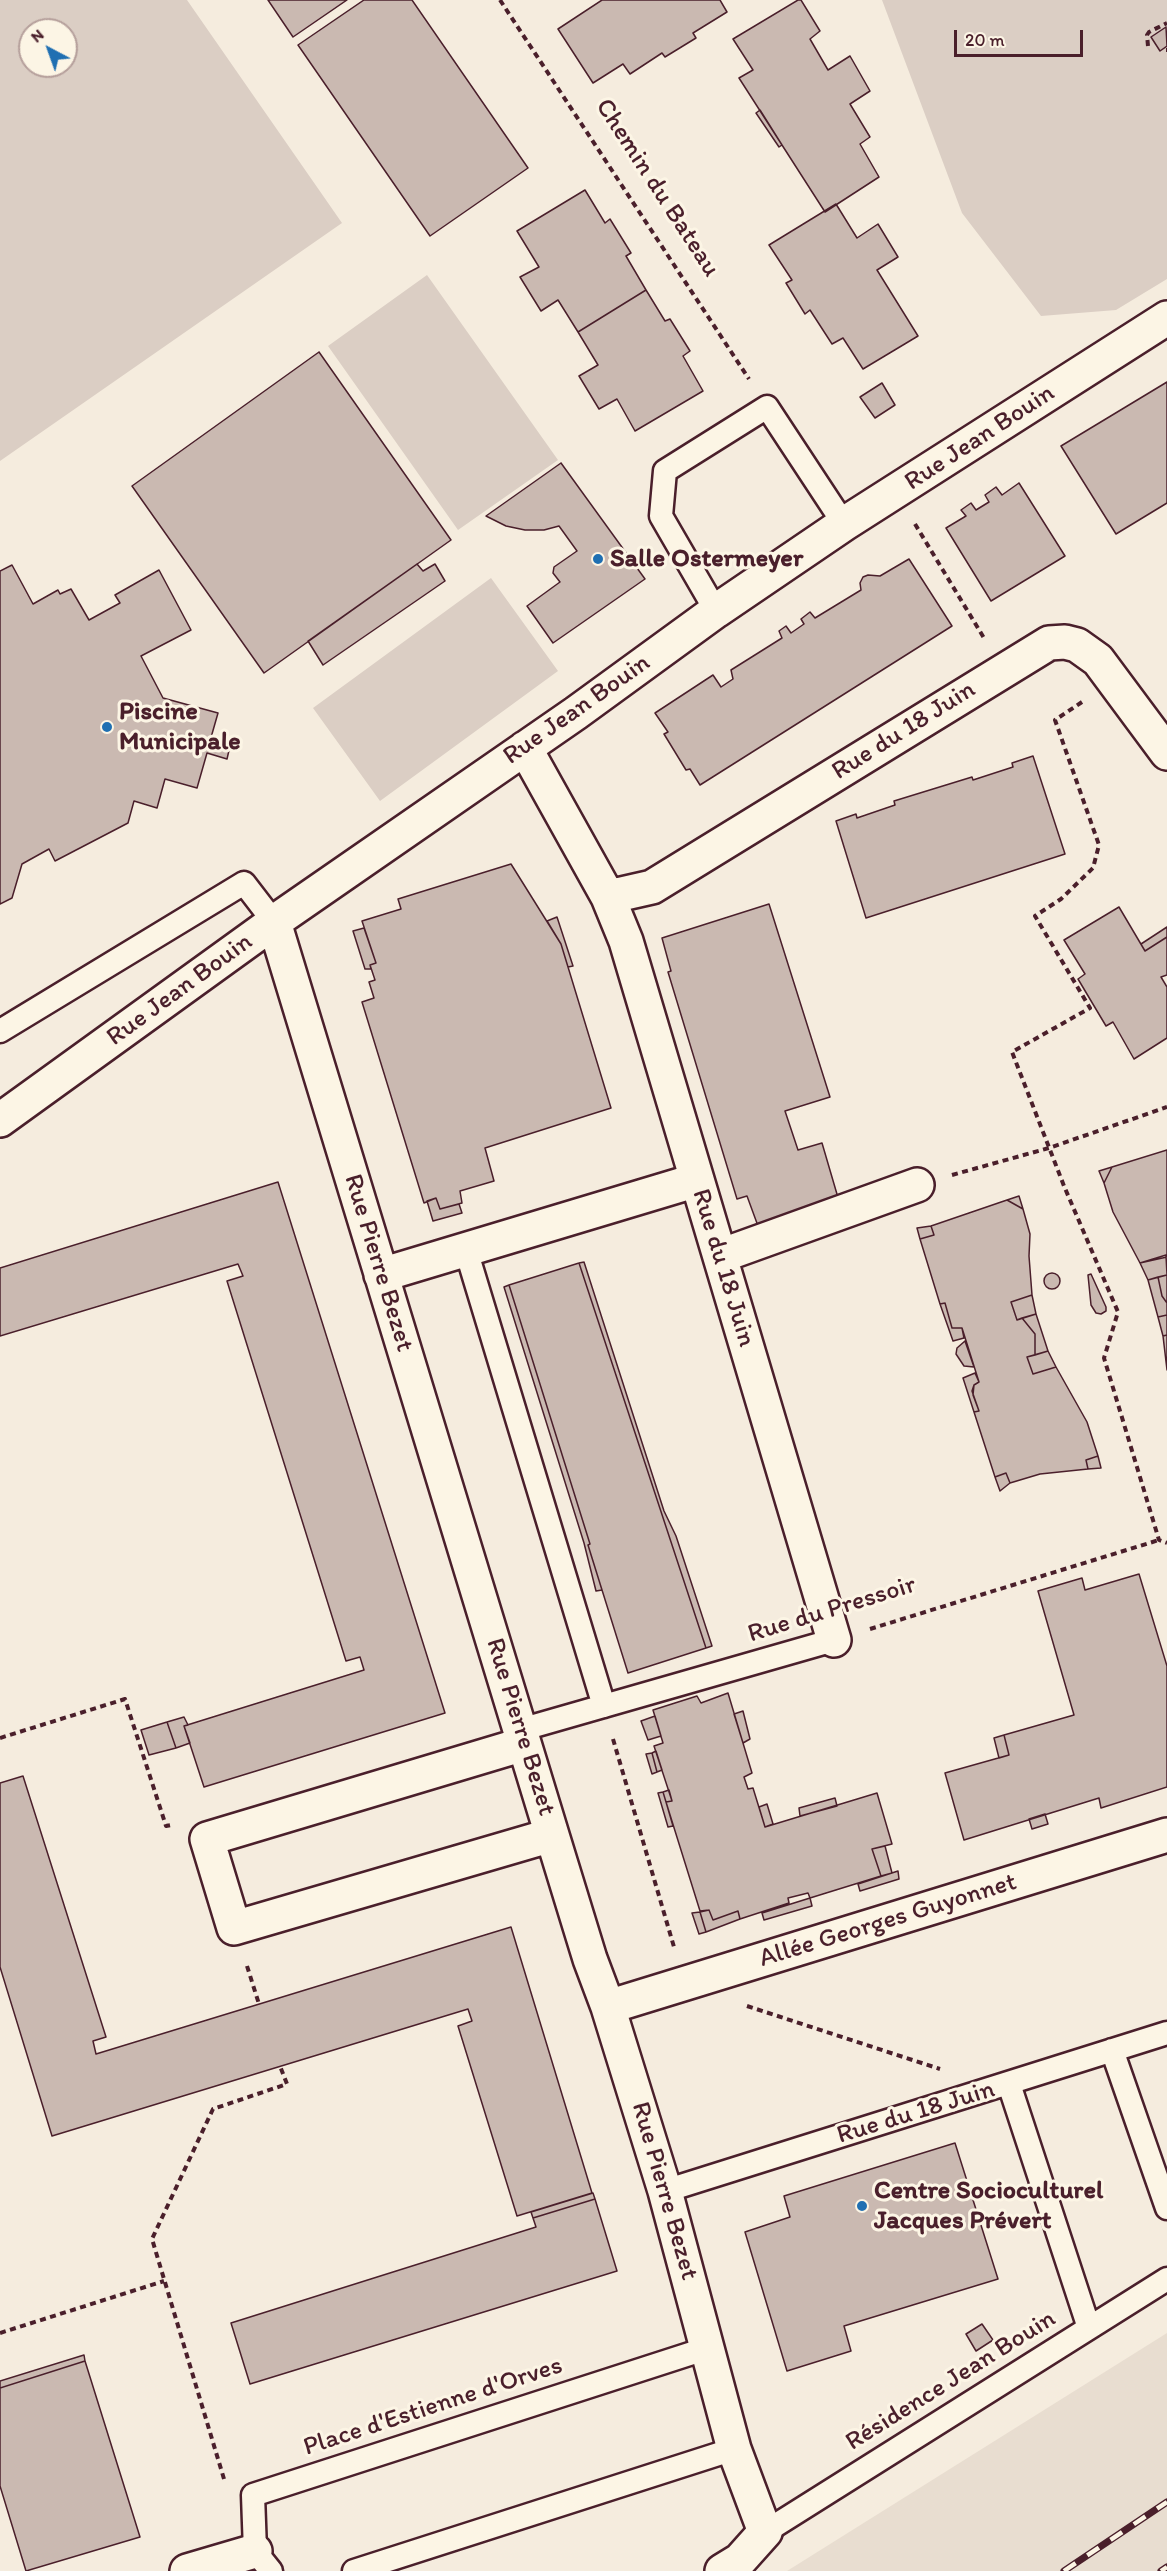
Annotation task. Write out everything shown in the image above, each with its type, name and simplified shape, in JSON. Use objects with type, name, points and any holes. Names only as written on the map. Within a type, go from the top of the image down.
[{"type":"street","name":"Rue Jean Bouin","points":[[0,1120],[274,922],[525,748],[716,611],[844,524],[1167,318]]},
{"type":"street","name":"Rue du 18 Juin","points":[[608,897],[652,887],[1050,643],[1065,642],[1077,645],[1098,660],[1167,753]]},
{"type":"street","name":"Rue du 18 Juin","points":[[525,748],[608,897],[626,941],[834,1640]]},
{"type":"street","name":"Rue Pierre Bezet","points":[[274,922],[552,1835],[665,2191],[734,2449],[765,2532]]},
{"type":"street","points":[[381,1275],[697,1180]]},
{"type":"street","points":[[720,1256],[917,1185]]},
{"type":"street","points":[[522,1737],[207,1839],[234,1928],[552,1835]]},
{"type":"street","name":"Allée Georges Guyonnet","points":[[608,2007],[1167,1835]]},
{"type":"street","points":[[722,2571],[740,2560],[765,2532]]},
{"type":"street","points":[[188,2571],[263,2561]]},
{"type":"lane","points":[[716,611],[661,516],[665,471],[767,407],[844,524]]},
{"type":"lane","points":[[0,1031],[244,883],[274,922]]},
{"type":"lane","points":[[466,1250],[604,1706]]},
{"type":"lane","name":"Rue du Pressoir","points":[[522,1737],[604,1706],[834,1640]]},
{"type":"lane","name":"Rue du 18 Juin","points":[[665,2191],[1167,2033]]},
{"type":"lane","points":[[1112,2050],[1167,2208]]},
{"type":"lane","points":[[1009,2084],[1089,2328]]},
{"type":"lane","name":"Résidence Jean Bouin","points":[[765,2532],[1167,2278]]},
{"type":"lane","name":"Place d'Estienne d'Orves","points":[[263,2561],[253,2495],[708,2348]]},
{"type":"lane","points":[[354,2571],[734,2449]]},
{"type":"path","name":"Chemin du Bateau","points":[[500,0],[767,407]]},
{"type":"path","points":[[1148,46],[1149,32],[1167,23]]},
{"type":"path","points":[[896,492],[983,636]]},
{"type":"path","points":[[1114,680],[1055,720],[1099,845],[1094,868],[1060,899],[1035,916],[1090,1008],[1012,1052],[1049,1148],[1118,1312],[1104,1358],[1159,1540],[1167,1543]]},
{"type":"path","points":[[917,1185],[1049,1148],[1167,1107]]},
{"type":"path","name":"Rue du Pressoir","points":[[834,1640],[1159,1540]]},
{"type":"path","points":[[0,1738],[125,1699],[166,1826],[200,1815],[207,1839]]},
{"type":"path","points":[[227,2486],[152,2239],[213,2109],[287,2084],[280,2066]]},
{"type":"path","points":[[0,2333],[164,2281]]},
{"type":"shaded area","points":[[0,0],[187,0],[342,223],[0,461]]},
{"type":"shaded area","points":[[882,0],[1167,0],[1167,279],[1116,310],[1041,316],[962,213]]},
{"type":"shaded area","points":[[427,275],[558,460],[458,530],[328,346]]},
{"type":"shaded area","points":[[491,578],[558,671],[380,801],[313,708]]},
{"type":"shaded area","points":[[1167,2333],[1167,2571],[787,2571]]},
{"type":"building","points":[[268,0],[347,0],[293,37]]},
{"type":"building","points":[[364,0],[412,0],[528,168],[430,236],[298,45]]},
{"type":"building","points":[[602,0],[720,0],[727,12],[693,33],[696,38],[665,57],[662,53],[630,74],[623,64],[593,83],[558,29]]},
{"type":"building","points":[[801,0],[820,31],[810,39],[828,70],[850,56],[870,91],[850,104],[870,137],[860,144],[879,177],[825,212],[739,78],[753,70],[733,39]]},
{"type":"building","points":[[1166,27],[1167,46],[1160,51],[1151,37]]},
{"type":"building","points":[[760,110],[782,145],[779,147],[756,113]]},
{"type":"building","points":[[585,190],[605,223],[610,219],[631,253],[626,256],[646,290],[578,332],[558,300],[541,311],[520,277],[539,267],[517,231]]},
{"type":"building","points":[[836,204],[857,238],[878,224],[898,257],[877,270],[918,336],[863,369],[843,338],[832,344],[810,310],[805,314],[786,283],[792,280],[769,245]]},
{"type":"building","points":[[646,290],[665,321],[670,319],[690,351],[683,356],[703,391],[635,431],[617,399],[599,409],[579,376],[598,365],[578,332]]},
{"type":"building","points":[[319,352],[451,540],[264,673],[132,486]]},
{"type":"building","points":[[1167,382],[1167,503],[1116,534],[1061,446]]},
{"type":"building","points":[[882,383],[895,405],[875,418],[860,397]]},
{"type":"building","name":"Salle Ostermeyer","points":[[561,463],[645,579],[553,643],[527,606],[560,582],[553,573],[554,567],[577,551],[559,526],[544,530],[525,530],[506,526],[486,516]]},
{"type":"building","points":[[1019,483],[1065,556],[991,601],[946,528],[966,516],[961,510],[971,503],[976,510],[989,502],[985,495],[996,487],[1002,495]]},
{"type":"building","points":[[909,559],[952,626],[700,785],[690,769],[686,770],[664,734],[668,732],[655,713],[713,675],[721,687],[733,679],[731,670],[782,638],[779,631],[786,626],[791,633],[804,624],[801,619],[810,612],[815,618],[861,590],[860,583],[863,577],[880,576]]},
{"type":"building","points":[[417,564],[423,571],[435,564],[445,581],[323,665],[308,641]]},
{"type":"building","name":"Piscine Municipale","points":[[12,565],[33,604],[58,590],[60,594],[71,589],[89,620],[120,603],[115,595],[159,570],[191,630],[141,656],[163,698],[218,713],[210,741],[230,746],[227,759],[207,753],[197,788],[165,779],[157,808],[134,801],[128,823],[55,861],[49,849],[22,864],[12,898],[0,904],[0,571]]},
{"type":"building","points":[[1033,756],[1065,854],[866,918],[836,821],[856,814],[857,818],[895,805],[894,801],[1013,767],[1012,763]]},
{"type":"building","points":[[511,864],[561,944],[611,1108],[485,1148],[494,1181],[460,1191],[462,1203],[440,1209],[436,1198],[424,1203],[362,1002],[374,998],[369,982],[375,980],[370,965],[376,963],[362,921],[401,909],[398,899]]},
{"type":"building","points":[[769,904],[830,1097],[785,1111],[798,1150],[822,1143],[839,1201],[758,1226],[747,1196],[737,1199],[668,972],[671,971],[662,938]]},
{"type":"building","points":[[1119,907],[1145,951],[1167,937],[1167,975],[1161,977],[1167,987],[1167,1038],[1134,1059],[1113,1022],[1106,1026],[1078,979],[1085,974],[1064,940]]},
{"type":"building","points":[[557,917],[573,966],[568,967],[561,944],[547,921]]},
{"type":"building","points":[[1167,927],[1167,937],[1145,951],[1141,944]]},
{"type":"building","points":[[364,928],[376,963],[370,965],[371,969],[365,969],[353,931]]},
{"type":"building","points":[[1167,1150],[1167,1257],[1140,1263],[1113,1212],[1104,1183],[1112,1167]]},
{"type":"building","points":[[1112,1167],[1104,1183],[1099,1171]]},
{"type":"building","points":[[278,1182],[445,1713],[204,1787],[184,1726],[364,1670],[360,1657],[346,1661],[227,1281],[243,1276],[238,1264],[0,1336],[0,1268]]},
{"type":"building","points":[[1019,1196],[1023,1209],[1007,1200]]},
{"type":"building","points":[[436,1198],[440,1209],[459,1204],[462,1213],[433,1221],[427,1201]]},
{"type":"building","points":[[1007,1200],[1023,1209],[1030,1234],[1032,1295],[1011,1302],[1017,1320],[1022,1318],[1035,1334],[1035,1355],[1027,1357],[1033,1374],[1056,1367],[1087,1422],[1098,1456],[1086,1460],[1088,1469],[1040,1474],[1010,1483],[1006,1473],[995,1477],[974,1412],[979,1411],[972,1391],[974,1385],[979,1382],[962,1328],[952,1328],[945,1303],[940,1304],[920,1239],[934,1235],[931,1226]]},
{"type":"building","points":[[931,1226],[934,1235],[920,1239],[917,1228]]},
{"type":"building","points":[[1166,1255],[1167,1275],[1148,1280],[1140,1263]]},
{"type":"building","points":[[584,1262],[664,1511],[676,1536],[712,1646],[706,1648],[579,1263]]},
{"type":"building","points":[[579,1263],[706,1648],[628,1673],[509,1285]]},
{"type":"building","points":[[1049,1273],[1055,1273],[1060,1281],[1058,1287],[1049,1289],[1044,1284],[1044,1278]]},
{"type":"building","points":[[1091,1274],[1106,1307],[1106,1311],[1101,1314],[1096,1313],[1091,1305],[1088,1275]]},
{"type":"building","points":[[1167,1275],[1167,1303],[1162,1296],[1158,1277]]},
{"type":"building","points":[[1158,1277],[1162,1296],[1167,1303],[1167,1315],[1158,1317],[1148,1280]]},
{"type":"building","points":[[509,1285],[590,1544],[588,1545],[602,1590],[596,1591],[584,1543],[504,1287]]},
{"type":"building","points":[[1032,1295],[1036,1314],[1017,1320],[1011,1302]]},
{"type":"building","points":[[945,1303],[952,1328],[962,1328],[964,1338],[953,1341],[940,1304]]},
{"type":"building","points":[[1036,1314],[1048,1351],[1035,1355],[1035,1334],[1022,1318]]},
{"type":"building","points":[[1167,1315],[1167,1335],[1163,1336],[1158,1317]]},
{"type":"building","points":[[1167,1335],[1167,1370],[1163,1336]]},
{"type":"building","points":[[965,1341],[974,1367],[964,1366],[956,1354],[957,1348]]},
{"type":"building","points":[[1048,1351],[1056,1367],[1033,1374],[1027,1357]]},
{"type":"building","points":[[975,1373],[979,1382],[974,1385],[973,1395],[979,1411],[974,1412],[963,1378]]},
{"type":"building","points":[[1098,1456],[1101,1468],[1088,1469],[1086,1460]]},
{"type":"building","points":[[1006,1473],[1010,1483],[1000,1491],[995,1477]]},
{"type":"building","points":[[1139,1574],[1167,1666],[1167,1787],[1101,1808],[1099,1798],[964,1840],[945,1773],[1009,1755],[1004,1735],[1074,1715],[1038,1591],[1082,1578],[1085,1590]]},
{"type":"building","points":[[728,1693],[752,1773],[744,1777],[748,1789],[753,1788],[765,1827],[877,1793],[892,1844],[872,1849],[881,1876],[810,1898],[808,1893],[788,1898],[789,1903],[740,1919],[738,1911],[713,1920],[709,1910],[700,1911],[666,1802],[672,1801],[654,1746],[663,1743],[653,1710],[697,1696],[701,1703]]},
{"type":"building","points":[[743,1711],[750,1739],[743,1743],[734,1714]]},
{"type":"building","points":[[655,1716],[661,1736],[648,1740],[641,1721]]},
{"type":"building","points":[[184,1717],[188,1725],[184,1726],[190,1743],[176,1748],[167,1722]]},
{"type":"building","points":[[167,1722],[176,1748],[149,1755],[141,1730]]},
{"type":"building","points":[[1004,1735],[1009,1755],[999,1758],[994,1738]]},
{"type":"building","points":[[656,1751],[662,1770],[657,1772],[652,1753]]},
{"type":"building","points":[[652,1753],[657,1772],[652,1774],[646,1754]]},
{"type":"building","points":[[23,1776],[106,2037],[93,2041],[96,2054],[511,1927],[592,2193],[517,2216],[458,2026],[472,2021],[468,2009],[52,2136],[0,1967],[0,1783]]},
{"type":"building","points":[[669,1790],[672,1801],[666,1802],[663,1792]]},
{"type":"building","points":[[663,1792],[673,1826],[668,1827],[658,1793]]},
{"type":"building","points":[[835,1798],[837,1806],[800,1816],[799,1808]]},
{"type":"building","points":[[767,1804],[773,1824],[765,1827],[759,1807]]},
{"type":"building","points":[[1045,1814],[1048,1824],[1032,1829],[1029,1819]]},
{"type":"building","points":[[885,1846],[892,1873],[881,1876],[872,1849]]},
{"type":"building","points":[[898,1871],[899,1879],[860,1891],[858,1884]]},
{"type":"building","points":[[810,1898],[812,1906],[764,1920],[762,1913]]},
{"type":"building","points":[[709,1910],[713,1920],[738,1911],[740,1919],[706,1932],[700,1912]]},
{"type":"building","points":[[700,1912],[706,1932],[699,1934],[692,1913]]},
{"type":"building","points":[[955,2143],[998,2279],[844,2326],[851,2351],[787,2371],[745,2232],[790,2217],[784,2196]]},
{"type":"building","points":[[593,2193],[595,2199],[533,2218],[531,2212]]},
{"type":"building","points":[[595,2199],[617,2271],[250,2384],[231,2323],[536,2227],[533,2218]]},
{"type":"building","points":[[982,2324],[993,2340],[976,2351],[966,2334]]},
{"type":"building","points":[[84,2355],[85,2361],[0,2388],[0,2381]]},
{"type":"building","points":[[85,2361],[140,2537],[26,2571],[0,2486],[0,2388]]},
{"type":"railway","points":[[1064,2571],[1167,2502]]},
{"type":"railway","points":[[1161,2571],[1167,2567]]},
{"type":"place","name":"Salle Ostermeyer","points":[[598,559]]},
{"type":"place","name":"Piscine Municipale","points":[[107,727]]},
{"type":"place","name":"Centre Socioculturel Jacques Prévert","points":[[862,2206]]}]
